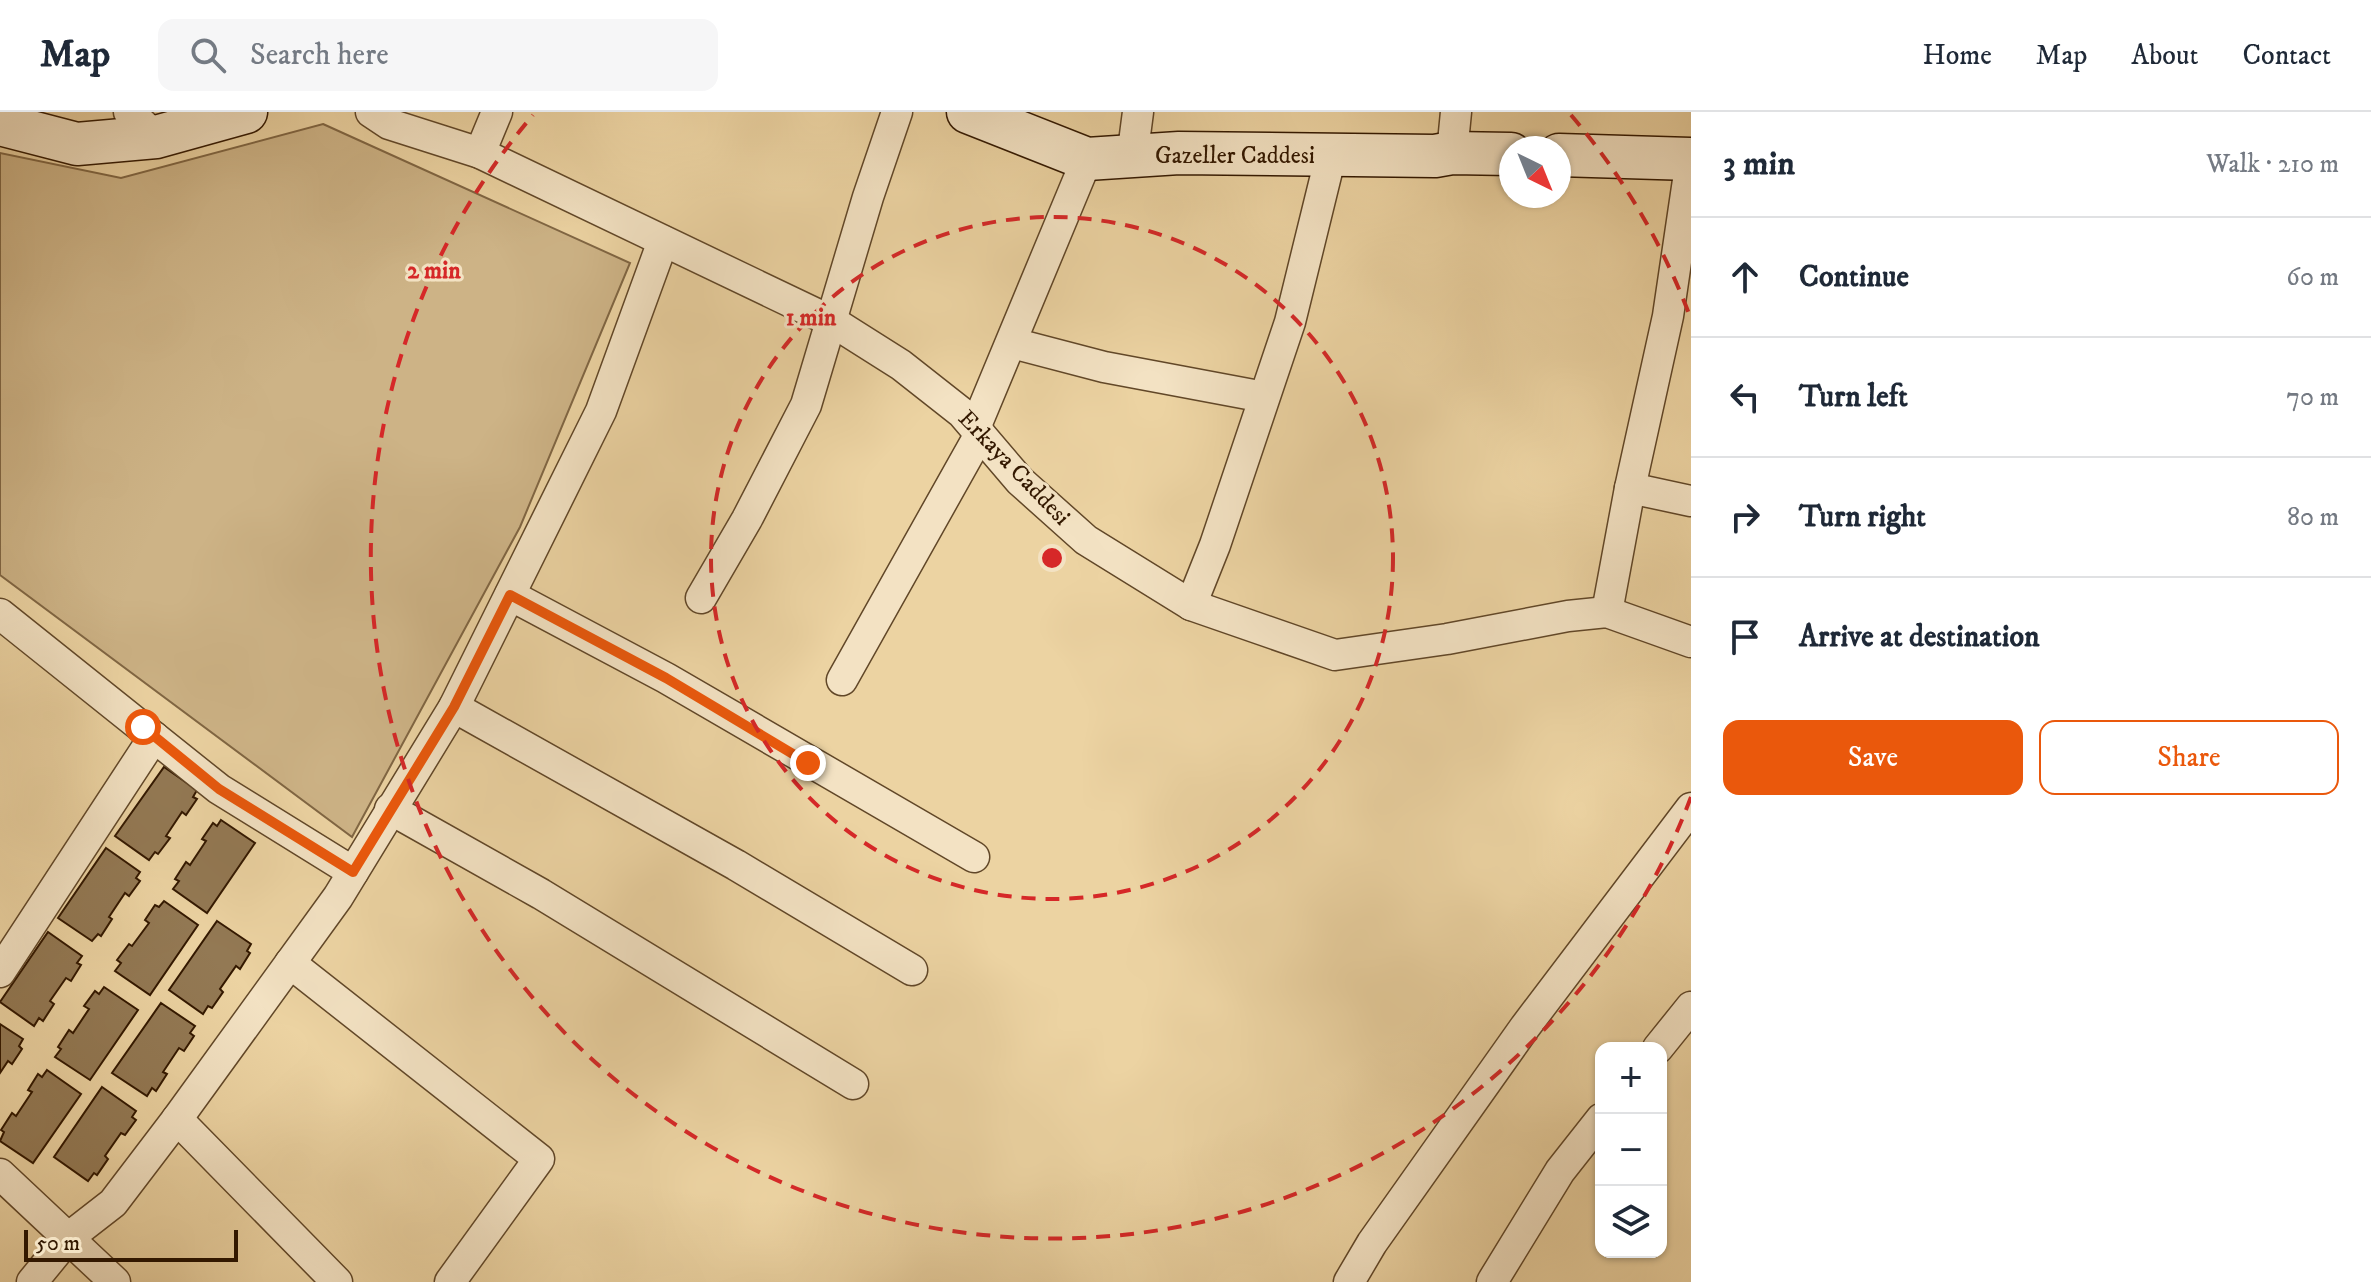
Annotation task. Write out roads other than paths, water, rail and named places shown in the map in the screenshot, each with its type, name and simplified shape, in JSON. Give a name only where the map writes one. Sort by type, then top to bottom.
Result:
[{"type":"street","points":[[0,124],[77,144],[143,124],[246,112]]},
{"type":"street","name":"Erkaya Caddesi","points":[[371,112],[389,124],[480,153],[833,322],[901,365],[962,413],[1020,481],[1086,540],[1191,605],[1335,655],[1607,612],[1691,642]]},
{"type":"street","points":[[480,153],[497,112]]},
{"type":"street","points":[[701,598],[747,519],[806,405],[868,197],[897,112]]},
{"type":"street","name":"Gazeller Caddesi","points":[[968,112],[1087,159],[1179,153],[1499,154]]},
{"type":"street","points":[[1132,158],[1138,112]]},
{"type":"street","points":[[1452,153],[1456,112]]},
{"type":"street","points":[[1191,605],[1215,545],[1290,322],[1331,155]]},
{"type":"street","points":[[1571,155],[1691,160],[1679,319],[1630,488],[1607,612]]},
{"type":"street","points":[[842,680],[977,431],[1087,159]]},
{"type":"street","points":[[32,1282],[68,1238],[113,1203],[177,1119],[353,872],[454,707],[601,411],[663,241]]},
{"type":"street","points":[[1012,343],[1104,367],[1264,397]]},
{"type":"street","points":[[1630,488],[1691,501]]},
{"type":"street","points":[[510,595],[666,678],[974,857]]},
{"type":"street","points":[[0,614],[219,789],[353,872]]},
{"type":"street","points":[[454,707],[736,865],[912,970]]},
{"type":"street","points":[[0,972],[154,737]]},
{"type":"street","points":[[1349,1282],[1372,1243],[1525,1027],[1691,808]]},
{"type":"street","points":[[390,809],[541,894],[853,1084]]},
{"type":"street","points":[[290,963],[539,1159],[450,1282]]},
{"type":"street","points":[[1663,1042],[1691,1007]]},
{"type":"street","points":[[177,1119],[337,1282]]},
{"type":"street","points":[[1492,1282],[1560,1171],[1595,1127]]},
{"type":"street","points":[[0,1174],[115,1282]]}]
